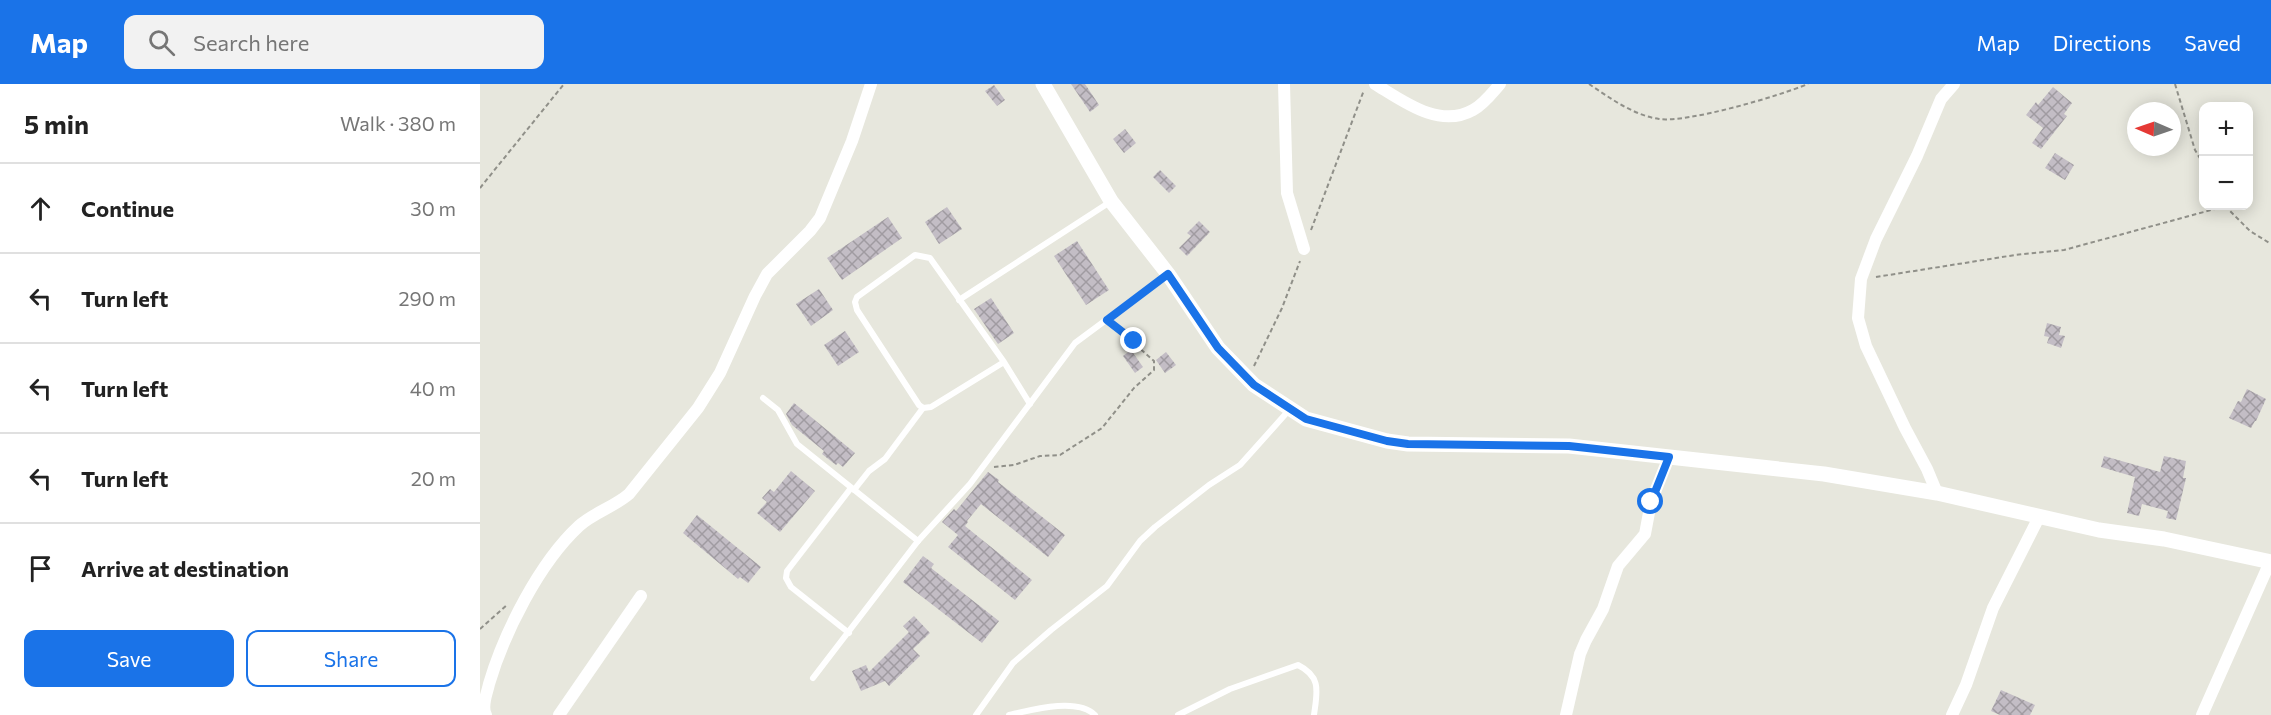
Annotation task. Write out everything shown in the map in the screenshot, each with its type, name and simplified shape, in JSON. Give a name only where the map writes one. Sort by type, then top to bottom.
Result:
[{"type":"street","points":[[486,715],[483,711],[485,700],[498,653],[537,579],[580,525],[620,502],[629,494],[698,408],[720,373],[767,274],[820,218],[852,141],[871,84]]},
{"type":"street","points":[[1043,84],[1112,201],[1168,274],[1218,348],[1254,385],[1306,419],[1387,441],[1408,444],[1569,446],[1824,474],[1937,493],[2099,530],[2164,539],[2270,562],[2202,715]]},
{"type":"street","points":[[1284,84],[1287,193],[1304,249]]},
{"type":"street","points":[[1375,84],[1422,112],[1443,116],[1459,115],[1473,110],[1485,101],[1500,84]]},
{"type":"street","points":[[1937,493],[1866,346],[1858,318],[1861,279],[1876,238],[1917,156],[1941,99],[1953,84]]},
{"type":"street","points":[[1566,715],[1580,654],[1603,609],[1618,566],[1645,534],[1651,502],[1669,457]]},
{"type":"street","points":[[1952,715],[1966,685],[1994,608],[2039,517]]},
{"type":"street","points":[[559,715],[641,596]]},
{"type":"lane","points":[[959,300],[1112,201]]},
{"type":"lane","points":[[923,408],[857,310],[855,302],[857,297],[915,255],[930,258],[1004,362],[1030,404]]},
{"type":"lane","points":[[813,678],[918,541],[970,483],[1075,343],[1168,274]]},
{"type":"lane","points":[[849,633],[791,588],[786,578],[788,571],[852,489],[869,471],[885,459],[923,408],[931,407],[1004,362]]},
{"type":"lane","points":[[763,398],[778,410],[797,444],[918,541]]},
{"type":"lane","points":[[976,715],[1013,663],[1107,586],[1140,541],[1155,526],[1209,485],[1240,465],[1291,409]]},
{"type":"lane","points":[[1178,715],[1230,689],[1298,665],[1310,671],[1315,680],[1317,689],[1314,715]]},
{"type":"lane","points":[[1009,715],[1062,706],[1083,708],[1095,715]]},
{"type":"path","points":[[480,188],[564,84]]},
{"type":"path","points":[[1589,84],[1636,112],[1661,119],[1707,113],[1808,84]]},
{"type":"path","points":[[2175,84],[2199,157]]},
{"type":"path","points":[[1861,279],[2015,255],[2064,250],[2210,210]]},
{"type":"path","points":[[2229,210],[2250,231],[2271,244]]},
{"type":"path","points":[[982,467],[1007,467],[1040,456],[1059,455],[1102,428],[1134,388],[1154,370],[1154,361],[1148,354],[1107,320]]},
{"type":"building","points":[[1071,84],[1085,84],[1099,105],[1090,112]]},
{"type":"building","points":[[994,85],[1005,100],[997,106],[985,91]]},
{"type":"building","points":[[2053,87],[2072,103],[2064,114],[2067,116],[2041,149],[2032,143],[2043,128],[2026,115],[2036,102],[2038,105]]},
{"type":"building","points":[[1125,129],[1136,143],[1124,153],[1113,139]]},
{"type":"building","points":[[2055,153],[2074,165],[2065,180],[2045,168]]},
{"type":"building","points":[[1160,170],[1176,186],[1169,193],[1153,177]]},
{"type":"building","points":[[947,207],[962,229],[939,244],[925,222]]},
{"type":"building","points":[[888,217],[902,238],[842,280],[827,258]]},
{"type":"building","points":[[1199,221],[1210,232],[1187,256],[1179,248],[1191,236],[1187,233]]},
{"type":"building","points":[[1077,241],[1109,290],[1086,305],[1054,256]]},
{"type":"building","points":[[819,289],[833,310],[811,326],[796,304]]},
{"type":"building","points":[[991,298],[1014,333],[998,344],[974,309]]},
{"type":"building","points":[[2047,323],[2061,327],[2059,335],[2065,336],[2061,348],[2047,343],[2049,337],[2044,336]]},
{"type":"building","points":[[845,331],[859,352],[838,366],[824,345]]},
{"type":"building","points":[[1131,350],[1143,367],[1135,373],[1123,356]]},
{"type":"building","points":[[1166,352],[1176,365],[1165,373],[1156,360]]},
{"type":"building","points":[[2247,389],[2266,399],[2251,428],[2229,418]]},
{"type":"building","points":[[794,403],[855,453],[843,467],[838,463],[836,465],[822,454],[824,451],[792,425],[786,414]]},
{"type":"building","points":[[2104,456],[2160,472],[2164,456],[2186,461],[2183,478],[2186,478],[2176,520],[2166,518],[2168,511],[2142,504],[2139,516],[2127,513],[2135,477],[2101,467]]},
{"type":"building","points":[[791,471],[815,491],[780,532],[757,513],[767,502],[762,498],[770,489],[774,492]]},
{"type":"building","points":[[988,472],[1065,535],[1048,557],[981,504],[967,521],[965,526],[1032,580],[1015,600],[948,547],[958,535],[942,522],[954,509],[956,511]]},
{"type":"building","points":[[697,515],[761,567],[748,583],[740,577],[738,579],[683,533]]},
{"type":"building","points":[[923,556],[934,564],[931,568],[999,621],[982,643],[903,582]]},
{"type":"building","points":[[914,616],[930,633],[913,649],[920,656],[889,686],[885,681],[861,691],[852,671],[866,665],[869,672],[909,632],[903,626]]},
{"type":"building","points":[[2001,690],[2035,705],[2030,715],[2000,715],[1991,711]]},
{"type":"route","points":[[1134,341],[1107,320],[1168,274],[1218,348],[1235,366],[1254,385],[1306,419],[1346,431],[1408,444],[1569,446],[1669,457],[1651,502]]}]
